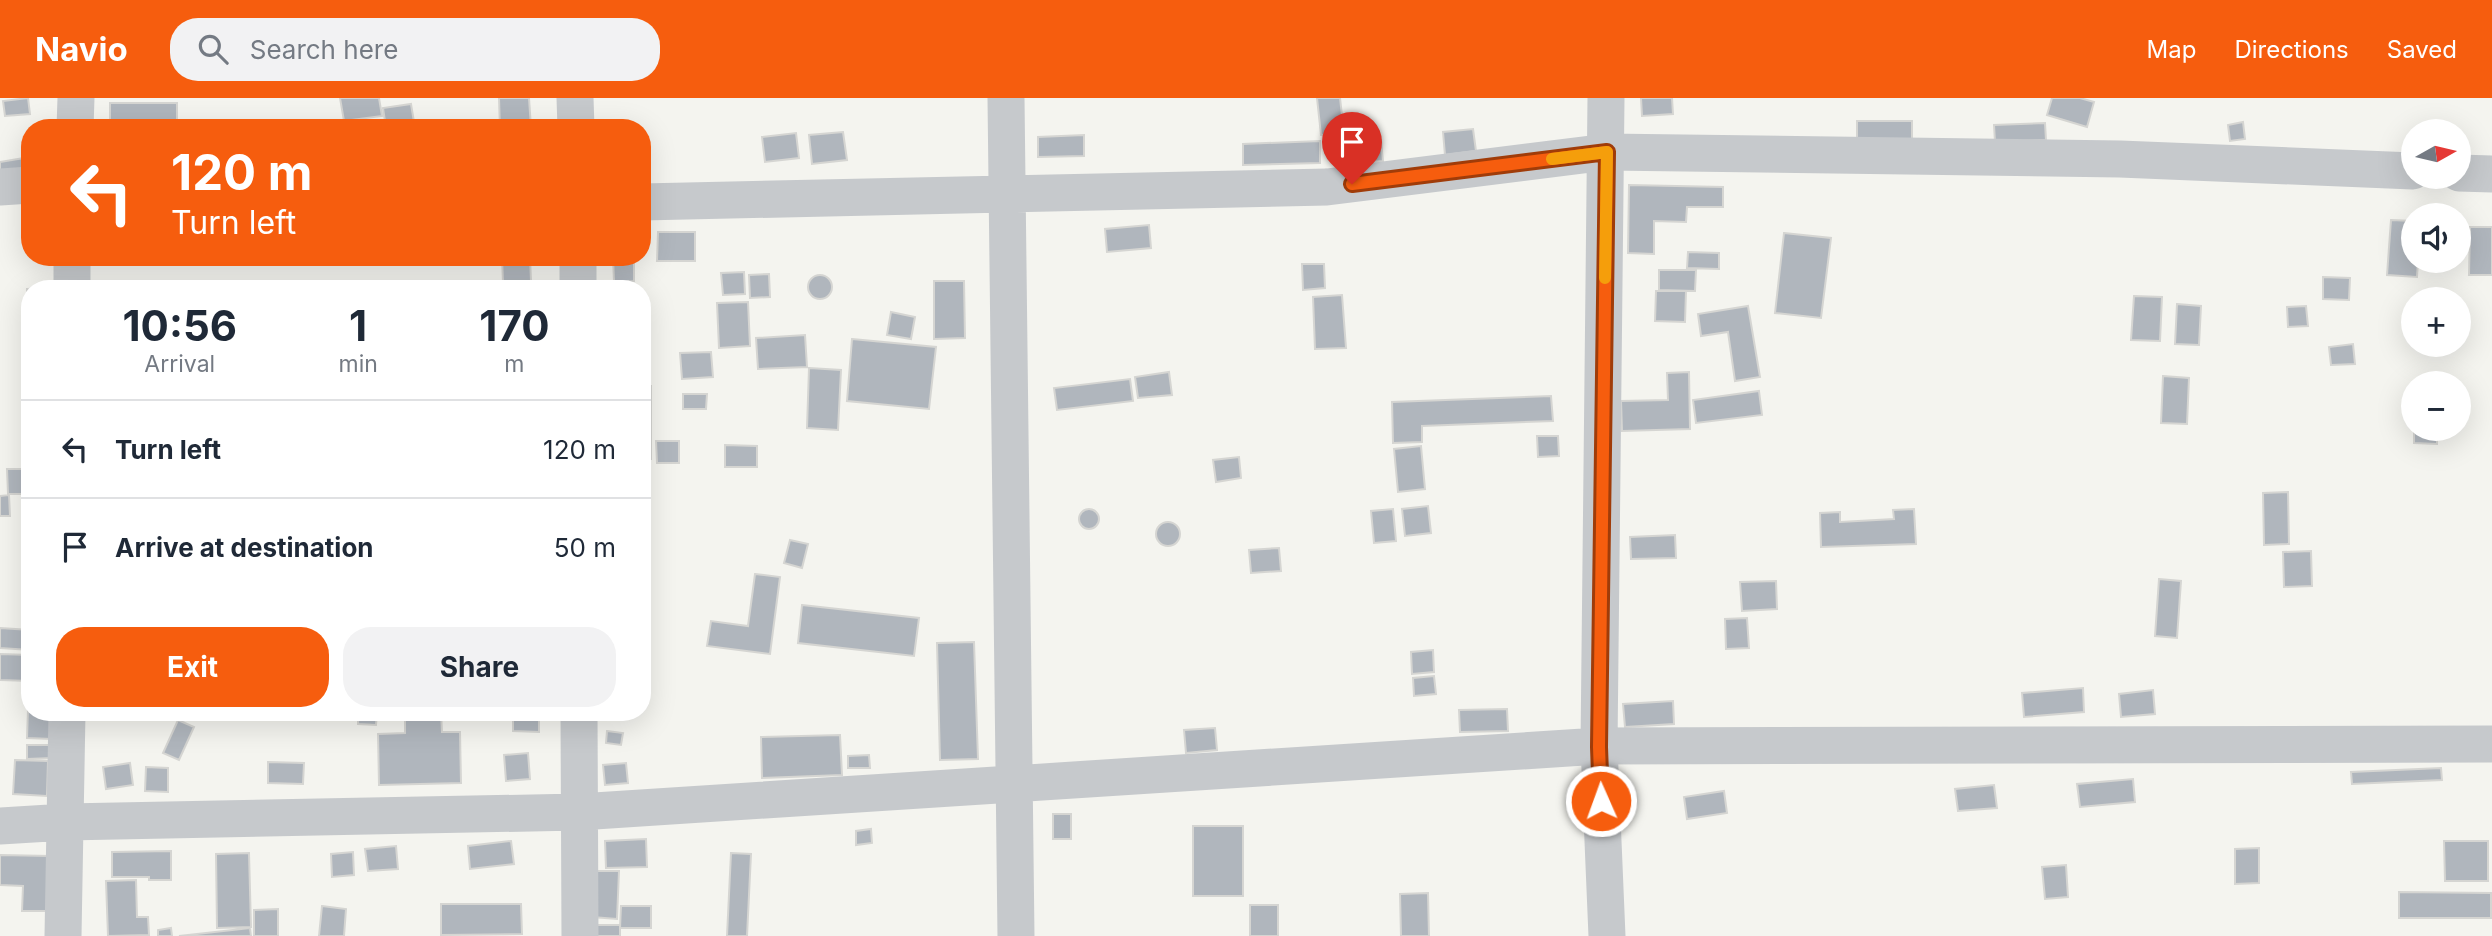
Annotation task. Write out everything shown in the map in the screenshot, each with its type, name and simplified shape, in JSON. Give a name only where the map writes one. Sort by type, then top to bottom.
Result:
[{"type":"street","points":[[75,119],[76,98]]},
{"type":"street","points":[[575,98],[576,119]]},
{"type":"street","points":[[1006,98],[1005,195],[1016,936]]},
{"type":"street","points":[[1606,98],[1599,747],[1607,936]]},
{"type":"street","points":[[651,202],[1327,187],[1607,152],[2120,159],[2401,171]]},
{"type":"street","points":[[2471,173],[2492,174]]},
{"type":"street","points":[[0,187],[21,186]]},
{"type":"street","points":[[63,936],[67,721]]},
{"type":"street","points":[[579,721],[580,936]]},
{"type":"street","points":[[0,827],[66,822],[579,812],[1599,747],[2492,744]]},
{"type":"building","points":[[28,98],[30,114],[5,116],[3,101]]},
{"type":"building","points":[[340,98],[379,98],[382,116],[344,119]]},
{"type":"building","points":[[499,98],[529,98],[530,119],[500,119]]},
{"type":"building","points":[[1317,98],[1340,98],[1344,133],[1321,135]]},
{"type":"building","points":[[1641,98],[1672,98],[1673,114],[1642,116]]},
{"type":"building","points":[[2052,98],[2080,98],[2094,102],[2087,127],[2047,115]]},
{"type":"building","points":[[110,103],[177,103],[177,119],[110,119]]},
{"type":"building","points":[[411,104],[414,119],[385,119],[383,108]]},
{"type":"building","points":[[1857,121],[1912,121],[1912,144],[1857,143]]},
{"type":"building","points":[[2243,122],[2245,139],[2230,141],[2228,125]]},
{"type":"building","points":[[2045,123],[2046,140],[1995,142],[1994,125]]},
{"type":"building","points":[[1473,129],[1476,151],[1445,155],[1443,132]]},
{"type":"building","points":[[843,132],[847,160],[812,164],[809,135]]},
{"type":"building","points":[[796,133],[799,158],[765,162],[762,137]]},
{"type":"building","points":[[1084,135],[1084,156],[1038,157],[1038,137]]},
{"type":"building","points":[[1381,140],[1383,161],[1354,163],[1353,142]]},
{"type":"building","points":[[1320,141],[1320,163],[1243,165],[1243,144]]},
{"type":"building","points":[[21,158],[21,179],[0,182],[0,162]]},
{"type":"building","points":[[1629,185],[1723,187],[1723,207],[1687,207],[1686,222],[1654,221],[1654,254],[1628,253]]},
{"type":"building","points":[[2391,220],[2401,220],[2401,273],[2417,273],[2417,277],[2387,275]]},
{"type":"building","points":[[1149,225],[1151,248],[1107,252],[1105,229]]},
{"type":"building","points":[[2471,227],[2492,227],[2492,275],[2469,275]]},
{"type":"building","points":[[658,232],[695,232],[695,261],[657,261]]},
{"type":"building","points":[[1784,233],[1831,238],[1821,318],[1775,313]]},
{"type":"building","points":[[1688,252],[1719,253],[1719,269],[1687,268]]},
{"type":"building","points":[[1302,264],[1324,264],[1325,288],[1303,290]]},
{"type":"building","points":[[502,266],[530,266],[531,280],[503,280]]},
{"type":"building","points":[[613,266],[634,266],[634,280],[614,280]]},
{"type":"building","points":[[1659,270],[1696,270],[1695,291],[1659,290]]},
{"type":"building","points":[[744,272],[745,294],[723,295],[721,273]]},
{"type":"building","points":[[769,274],[770,297],[750,298],[749,275]]},
{"type":"building","points":[[820,275],[829,278],[832,287],[829,296],[820,299],[811,296],[808,287],[811,278]]},
{"type":"building","points":[[2323,277],[2350,278],[2349,300],[2323,299]]},
{"type":"building","points":[[934,281],[964,281],[965,338],[934,339]]},
{"type":"building","points":[[1656,291],[1686,291],[1685,322],[1655,321]]},
{"type":"building","points":[[1342,295],[1346,348],[1315,349],[1313,297]]},
{"type":"building","points":[[2134,296],[2162,297],[2160,341],[2131,340]]},
{"type":"building","points":[[748,302],[750,346],[719,348],[717,303]]},
{"type":"building","points":[[2177,304],[2201,306],[2199,345],[2175,344]]},
{"type":"building","points":[[1748,306],[1760,377],[1735,381],[1728,332],[1701,336],[1698,314]]},
{"type":"building","points":[[2306,306],[2308,326],[2288,327],[2287,307]]},
{"type":"building","points":[[891,312],[915,317],[911,339],[887,335]]},
{"type":"building","points":[[805,335],[807,367],[758,369],[756,338]]},
{"type":"building","points":[[852,339],[936,347],[929,409],[847,401]]},
{"type":"building","points":[[2353,344],[2355,364],[2331,365],[2329,347]]},
{"type":"building","points":[[711,352],[713,377],[682,379],[680,353]]},
{"type":"building","points":[[809,368],[841,370],[838,430],[807,428]]},
{"type":"building","points":[[1169,372],[1172,395],[1138,398],[1135,377]]},
{"type":"building","points":[[1689,372],[1690,429],[1622,431],[1621,401],[1668,400],[1667,373]]},
{"type":"building","points":[[2163,376],[2189,378],[2187,424],[2161,423]]},
{"type":"building","points":[[1130,379],[1133,401],[1057,410],[1054,388]]},
{"type":"building","points":[[1759,391],[1762,415],[1696,423],[1693,400]]},
{"type":"building","points":[[683,394],[707,394],[706,409],[683,409]]},
{"type":"building","points":[[1551,396],[1553,421],[1422,426],[1422,442],[1393,443],[1392,402]]},
{"type":"building","points":[[1537,436],[1558,436],[1559,456],[1538,457]]},
{"type":"building","points":[[656,441],[679,441],[679,463],[657,463]]},
{"type":"building","points":[[2414,441],[2437,441],[2437,444]]},
{"type":"building","points":[[725,445],[757,446],[757,467],[725,467]]},
{"type":"building","points":[[1421,446],[1425,489],[1398,492],[1394,449]]},
{"type":"building","points":[[1239,457],[1241,478],[1216,482],[1213,460]]},
{"type":"building","points":[[7,469],[21,469],[21,494],[8,494]]},
{"type":"building","points":[[2288,492],[2289,544],[2264,545],[2263,493]]},
{"type":"building","points":[[9,495],[10,516],[0,516],[0,496]]},
{"type":"building","points":[[1428,506],[1431,533],[1405,536],[1402,509]]},
{"type":"building","points":[[1089,509],[1096,512],[1099,519],[1096,526],[1089,529],[1082,526],[1079,519],[1082,512]]},
{"type":"building","points":[[1393,509],[1396,541],[1374,543],[1371,511]]},
{"type":"building","points":[[1914,509],[1916,544],[1821,547],[1820,513],[1840,512],[1840,522],[1894,519],[1893,510]]},
{"type":"building","points":[[1168,522],[1177,525],[1180,534],[1177,543],[1168,546],[1159,543],[1156,534],[1159,525]]},
{"type":"building","points":[[1675,535],[1676,558],[1631,559],[1630,537]]},
{"type":"building","points":[[790,540],[808,544],[802,568],[784,563]]},
{"type":"building","points":[[1279,548],[1281,571],[1251,573],[1249,550]]},
{"type":"building","points":[[2311,551],[2312,586],[2284,587],[2283,552]]},
{"type":"building","points":[[755,574],[780,577],[770,654],[707,646],[711,621],[748,626]]},
{"type":"building","points":[[2159,579],[2181,581],[2177,638],[2155,636]]},
{"type":"building","points":[[1776,581],[1777,609],[1742,611],[1740,582]]},
{"type":"building","points":[[802,605],[919,618],[914,656],[798,643]]},
{"type":"building","points":[[1747,618],[1749,648],[1726,649],[1725,619]]},
{"type":"building","points":[[0,628],[21,629],[21,649],[0,648]]},
{"type":"building","points":[[974,642],[978,759],[940,760],[937,643]]},
{"type":"building","points":[[1433,650],[1434,672],[1412,674],[1411,652]]},
{"type":"building","points":[[0,654],[21,655],[21,681],[0,680]]},
{"type":"building","points":[[1434,676],[1436,694],[1414,696],[1413,678]]},
{"type":"building","points":[[2083,688],[2084,712],[2024,717],[2022,693]]},
{"type":"building","points":[[2153,690],[2155,714],[2121,717],[2119,694]]},
{"type":"building","points":[[1673,701],[1674,724],[1625,727],[1623,704]]},
{"type":"building","points":[[1507,709],[1508,731],[1460,732],[1459,710]]},
{"type":"building","points":[[28,721],[53,721],[52,739],[27,738]]},
{"type":"building","points":[[178,721],[194,727],[179,760],[163,753]]},
{"type":"building","points":[[358,721],[376,721],[376,725],[358,724]]},
{"type":"building","points":[[405,721],[441,721],[442,732],[460,732],[461,783],[379,785],[378,734],[405,733]]},
{"type":"building","points":[[513,721],[539,721],[539,732],[513,731]]},
{"type":"building","points":[[1215,728],[1217,750],[1186,753],[1184,730]]},
{"type":"building","points":[[607,731],[623,733],[621,745],[606,743]]},
{"type":"building","points":[[840,735],[842,775],[762,778],[761,737]]},
{"type":"building","points":[[27,745],[53,745],[53,758],[27,759]]},
{"type":"building","points":[[528,753],[530,779],[506,781],[504,755]]},
{"type":"building","points":[[869,755],[870,768],[848,768],[848,756]]},
{"type":"building","points":[[15,760],[48,761],[47,796],[13,794]]},
{"type":"building","points":[[268,762],[304,763],[303,784],[268,783]]},
{"type":"building","points":[[130,763],[133,785],[106,789],[103,767]]},
{"type":"building","points":[[626,763],[628,783],[605,785],[603,765]]},
{"type":"building","points":[[146,767],[168,768],[168,792],[145,791]]},
{"type":"building","points":[[2441,768],[2442,780],[2352,784],[2351,772]]},
{"type":"building","points":[[2133,779],[2135,802],[2080,807],[2077,784]]},
{"type":"building","points":[[1994,785],[1997,808],[1958,811],[1955,789]]},
{"type":"building","points":[[1724,791],[1727,813],[1687,819],[1684,797]]},
{"type":"building","points":[[1053,814],[1071,814],[1071,839],[1053,839]]},
{"type":"building","points":[[1193,826],[1243,826],[1243,896],[1193,896]]},
{"type":"building","points":[[871,829],[872,843],[856,845],[856,831]]},
{"type":"building","points":[[646,839],[647,867],[606,868],[605,841]]},
{"type":"building","points":[[511,841],[514,864],[470,869],[468,846]]},
{"type":"building","points":[[2444,841],[2488,841],[2488,881],[2445,881]]},
{"type":"building","points":[[396,846],[398,869],[368,871],[365,849]]},
{"type":"building","points":[[2259,848],[2259,883],[2235,884],[2235,849]]},
{"type":"building","points":[[171,851],[171,880],[112,877],[112,852]]},
{"type":"building","points":[[353,852],[354,875],[332,877],[331,854]]},
{"type":"building","points":[[249,853],[251,927],[217,928],[216,854]]},
{"type":"building","points":[[731,853],[751,854],[747,936],[727,936]]},
{"type":"building","points":[[0,855],[50,856],[50,911],[22,911],[23,886],[0,885]]},
{"type":"building","points":[[2066,865],[2068,897],[2045,899],[2042,867]]},
{"type":"building","points":[[593,871],[619,871],[617,919],[592,917]]},
{"type":"building","points":[[136,880],[137,917],[148,917],[149,935],[108,936],[106,881]]},
{"type":"building","points":[[2399,892],[2491,893],[2491,918],[2399,918]]},
{"type":"building","points":[[1428,893],[1429,936],[1401,936],[1400,894]]},
{"type":"building","points":[[441,904],[521,904],[522,934],[441,935]]},
{"type":"building","points":[[1250,905],[1278,905],[1278,936],[1250,936]]},
{"type":"building","points":[[322,906],[346,909],[344,936],[319,936]]},
{"type":"building","points":[[621,906],[651,906],[651,928],[620,928]]},
{"type":"building","points":[[278,909],[278,936],[254,936],[254,910]]},
{"type":"building","points":[[597,925],[620,925],[620,936],[597,936]]},
{"type":"building","points":[[171,928],[172,936],[158,936],[158,930]]},
{"type":"building","points":[[250,928],[251,936],[179,936]]},
{"type":"slow traffic","points":[[1552,159],[1607,152],[1605,278]]},
{"type":"route","points":[[1352,184],[1607,152],[1599,747],[1601,801]]}]
